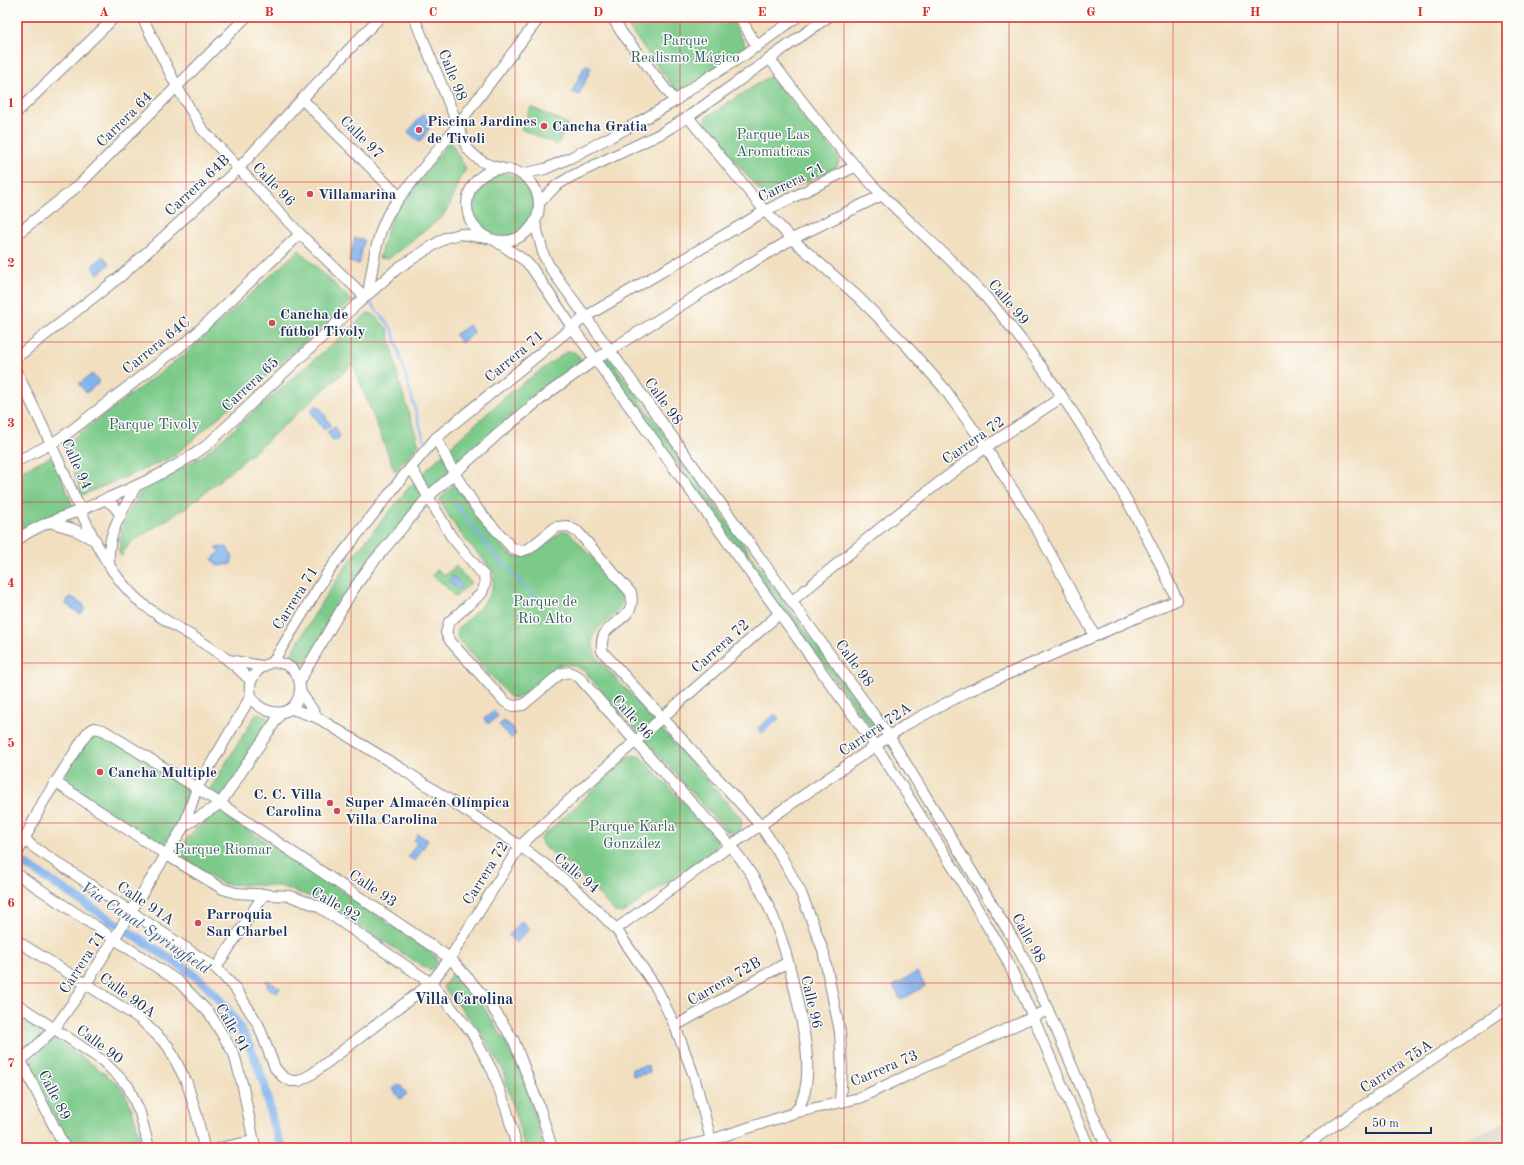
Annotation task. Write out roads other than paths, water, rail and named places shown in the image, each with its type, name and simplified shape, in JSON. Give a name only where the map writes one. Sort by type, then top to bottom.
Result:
[{"type":"street","points":[[17,112],[115,17]]},
{"type":"street","name":"Calle 96","points":[[142,17],[178,87],[202,129],[300,234],[366,296]]},
{"type":"street","name":"Carrera 64","points":[[17,234],[79,185],[246,17]]},
{"type":"street","name":"Carrera 64B","points":[[17,357],[121,276],[238,169],[380,17]]},
{"type":"street","name":"Calle 98","points":[[414,17],[467,148],[477,159],[492,166],[504,168]]},
{"type":"street","points":[[366,296],[374,252],[388,214],[540,17]]},
{"type":"street","points":[[612,17],[622,33],[675,100]]},
{"type":"street","points":[[740,17],[757,47]]},
{"type":"street","points":[[521,174],[545,169],[570,158],[639,122],[757,47],[797,17]]},
{"type":"street","points":[[539,203],[557,185],[572,176],[660,134],[688,117],[828,17]]},
{"type":"street","name":"Calle 99","points":[[770,59],[815,118],[856,166],[882,195],[972,282],[1025,345],[1108,466],[1159,558],[1177,600]]},
{"type":"street","name":"Calle 97","points":[[302,99],[400,197]]},
{"type":"street","points":[[688,117],[765,211],[792,238],[857,296],[905,344],[944,388],[986,447],[1032,518],[1095,636]]},
{"type":"street","name":"Carrera 71","points":[[273,662],[328,572],[411,467],[436,438],[585,317],[765,211],[856,166]]},
{"type":"street","points":[[504,168],[521,174],[530,181],[536,192],[539,203],[535,223],[530,231],[522,237],[505,241],[492,239],[480,234],[469,219],[467,210],[468,197],[473,184],[486,172],[504,168]]},
{"type":"street","points":[[300,680],[293,669],[279,662],[273,662],[262,666],[257,670],[251,681],[251,696],[256,705],[264,709],[281,713],[292,709],[299,696],[300,680],[351,593],[370,567],[429,496],[498,434],[535,404],[596,359],[710,287],[792,238],[882,195]]},
{"type":"street","name":"Calle 98","points":[[535,223],[544,256],[551,269],[889,736],[1031,972],[1107,1148]]},
{"type":"street","name":"Carrera 64C","points":[[17,461],[51,444],[190,339],[300,234]]},
{"type":"street","name":"Carrera 65","points":[[17,540],[49,522],[136,486],[189,459],[206,446],[366,296],[398,268],[445,238],[460,234],[492,239]]},
{"type":"street","name":"Calle 98","points":[[492,239],[528,263],[572,327],[876,746],[964,885],[1006,958],[1089,1148]]},
{"type":"street","name":"Calle 94","points":[[17,373],[51,444],[80,510],[110,567],[137,600],[228,660],[251,681]]},
{"type":"street","name":"Carrera 72","points":[[792,601],[890,520],[986,447],[1062,397]]},
{"type":"street","name":"Calle 96","points":[[436,438],[454,473],[478,510],[512,548],[521,551],[530,548],[556,527],[567,526],[578,532],[631,594],[633,602],[630,611],[604,633],[601,643],[602,651],[760,825],[781,856],[801,893],[823,950],[840,1032],[842,1070],[840,1102]]},
{"type":"street","name":"Calle 96","points":[[411,467],[451,536],[484,576],[482,593],[448,622],[446,633],[451,642],[505,702],[513,706],[523,705],[560,674],[568,672],[579,677],[635,742],[730,846],[753,878],[765,901],[783,943],[806,1044],[807,1065],[802,1102],[794,1113]]},
{"type":"street","points":[[110,567],[108,551],[110,542],[136,486]]},
{"type":"street","name":"Calle 94","points":[[105,499],[114,506],[121,516]]},
{"type":"street","points":[[49,522],[73,529],[96,541]]},
{"type":"street","name":"Carrera 72A","points":[[616,929],[730,846],[907,724],[969,691],[1177,600]]},
{"type":"street","name":"Carrera 72","points":[[291,1081],[299,1081],[312,1074],[431,983],[450,958],[520,846],[779,614]]},
{"type":"street","name":"Calle 94","points":[[228,660],[262,666]]},
{"type":"street","name":"Calle 94","points":[[300,691],[318,718]]},
{"type":"street","name":"Carrera 71","points":[[18,1060],[54,1030],[86,984],[184,826],[197,788],[251,696]]},
{"type":"street","name":"Calle 94","points":[[292,709],[318,718],[402,769],[520,846],[558,874],[616,929],[657,989],[675,1026],[694,1076],[711,1140]]},
{"type":"street","name":"Carrera 71","points":[[184,826],[220,804],[281,713]]},
{"type":"street","name":"Calle 93","points":[[55,782],[87,733],[94,728],[103,730],[197,788],[450,958],[489,1002],[514,1041],[540,1109],[552,1148]]},
{"type":"street","points":[[18,851],[55,782]]},
{"type":"street","name":"Calle 92","points":[[55,782],[223,889],[236,893],[290,896],[318,906],[431,983],[472,1033],[493,1072],[507,1111],[517,1148]]},
{"type":"street","name":"Calle 91A","points":[[24,838],[32,846],[130,915],[216,968],[235,988],[258,1024],[275,1068],[291,1081]]},
{"type":"street","name":"Calle 91","points":[[17,874],[117,935],[179,982],[210,1014],[234,1054],[243,1087],[255,1144]]},
{"type":"street","points":[[216,968],[264,894]]},
{"type":"street","name":"Calle 90A","points":[[17,941],[140,1019],[168,1046],[187,1083],[197,1116],[204,1148]]},
{"type":"street","name":"Carrera 72B","points":[[675,1026],[788,962]]},
{"type":"street","name":"Calle 90","points":[[17,1004],[54,1030],[103,1061],[128,1086],[140,1113],[149,1148]]},
{"type":"street","name":"Carrera 75A","points":[[1301,1148],[1507,1008]]},
{"type":"street","name":"Carrera 73","points":[[679,1148],[711,1140],[794,1113],[859,1098],[1048,1010]]},
{"type":"street","name":"Calle 89","points":[[18,1060],[65,1148]]},
{"type":"street","points":[[220,1148],[255,1144]]},
{"type":"water","points":[[585,65],[591,68],[579,95],[572,92]]},
{"type":"water","name":"Piscina Jardines de Tivoli","points":[[424,113],[430,127],[420,142],[408,132]]},
{"type":"water","points":[[355,238],[364,240],[359,264],[349,262]]},
{"type":"water","points":[[103,256],[110,264],[98,274],[92,266]]},
{"type":"water","points":[[469,325],[474,333],[461,343],[455,335]]},
{"type":"water","points":[[92,374],[100,382],[86,393],[79,384]]},
{"type":"water","points":[[316,405],[321,409],[331,425],[324,430],[310,411]]},
{"type":"water","points":[[335,427],[340,436],[336,441],[333,441],[327,432]]},
{"type":"water","points":[[219,546],[220,548],[227,547],[230,554],[233,556],[231,564],[218,566],[212,559],[220,552],[216,547]]},
{"type":"water","points":[[453,576],[462,585],[458,590],[449,580]]},
{"type":"water","points":[[71,597],[83,604],[85,609],[81,614],[65,604]]},
{"type":"water","points":[[494,711],[498,716],[488,724],[484,719]]},
{"type":"water","points":[[775,714],[779,719],[762,733],[758,728]]},
{"type":"water","points":[[504,721],[514,728],[513,730],[516,734],[511,739],[511,737],[499,725]]},
{"type":"water","points":[[418,834],[428,840],[415,861],[408,857],[417,843],[414,841]]},
{"type":"water","points":[[522,921],[530,929],[516,943],[508,935]]},
{"type":"water","points":[[917,972],[925,986],[901,1000],[893,986]]},
{"type":"water","points":[[267,980],[280,988],[277,993],[267,987],[268,984],[265,982]]},
{"type":"water","points":[[649,1065],[650,1073],[633,1076],[632,1069]]},
{"type":"water","points":[[399,1084],[407,1094],[400,1099],[393,1089]]},
{"type":"waterway","points":[[367,299],[390,326],[393,332],[424,440]]},
{"type":"waterway","points":[[455,502],[485,543],[541,605]]},
{"type":"waterway","name":"Via Canal Springfield","points":[[17,859],[186,969],[205,984],[233,1018],[248,1043],[264,1084],[276,1133],[284,1148]]},
{"type":"place","name":"Cancha Gratia","points":[[544,126]]},
{"type":"place","name":"Piscina Jardines de Tivoli","points":[[419,130]]},
{"type":"place","name":"Villamarina","points":[[310,194]]},
{"type":"place","name":"Cancha de fútbol Tivoly","points":[[272,323]]},
{"type":"place","name":"Cancha Multiple","points":[[100,772]]},
{"type":"place","name":"C. C. Villa Carolina","points":[[330,803]]},
{"type":"place","name":"Super Almacén Olímpica Villa Carolina","points":[[337,811]]},
{"type":"place","name":"Parroquia San Charbel","points":[[198,923]]},
{"type":"district","name":"Villa Carolina","points":[[464,998]]},
{"type":"park label","name":"Parque Realismo Mágico","points":[[685,48]]},
{"type":"park label","name":"Parque Las Aromaticas","points":[[773,142]]},
{"type":"park label","name":"Parque Tivoly","points":[[154,424]]},
{"type":"park label","name":"Parque de Rio Alto","points":[[545,610]]},
{"type":"park label","name":"Parque Karla González","points":[[632,834]]},
{"type":"park label","name":"Parque Riomar","points":[[223,849]]}]
